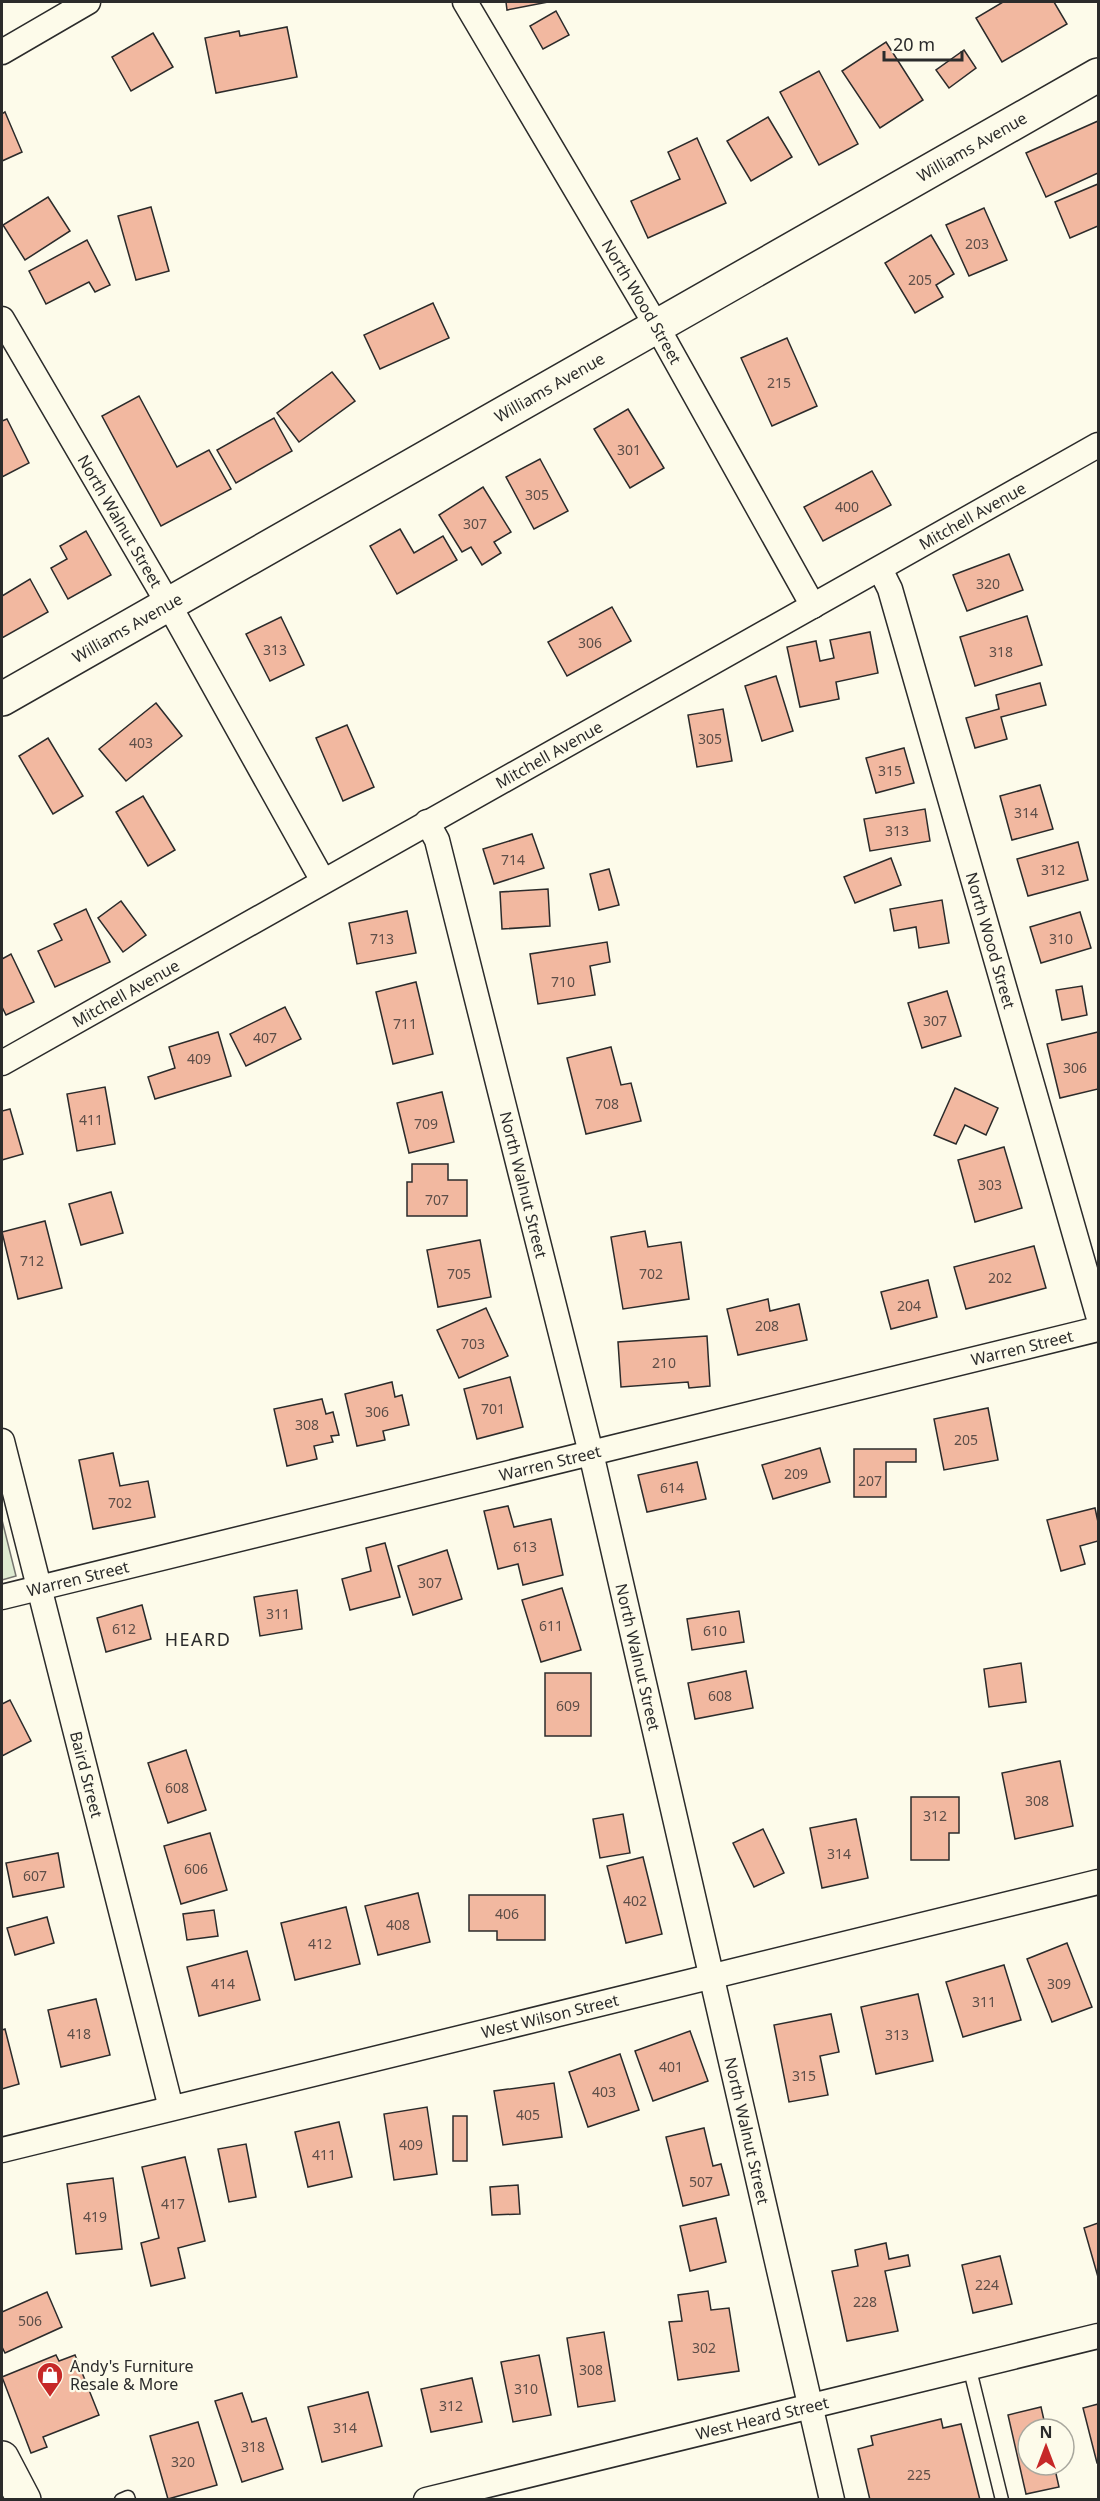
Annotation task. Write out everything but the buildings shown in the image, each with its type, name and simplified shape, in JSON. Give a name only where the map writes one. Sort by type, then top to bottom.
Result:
[{"type":"street","points":[[2,52],[88,2]]},
{"type":"street","name":"North Wood Street","points":[[465,2],[656,325],[813,606]]},
{"type":"street","name":"Williams Avenue","points":[[2,699],[1098,75]]},
{"type":"street","name":"North Walnut Street","points":[[2,319],[169,605],[323,881]]},
{"type":"street","name":"Mitchell Avenue","points":[[2,1063],[1098,445]]},
{"type":"street","name":"North Wood Street","points":[[879,569],[890,589],[1098,1315]]},
{"type":"street","name":"North Walnut Street","points":[[427,822],[437,840],[591,1453],[832,2499]]},
{"type":"street","name":"Warren Street","points":[[2,1597],[1098,1329]]},
{"type":"street","name":"Baird Street","points":[[2,1441],[171,2108]]},
{"type":"street","name":"West Wilson Street","points":[[2,2150],[1098,1882]]},
{"type":"street","name":"West Heard Street","points":[[426,2499],[1098,2336]]},
{"type":"street","points":[[2,2458],[24,2499]]},
{"type":"lane","points":[[969,2366],[1002,2499]]},
{"type":"lane","points":[[121,2499],[128,2497],[129,2499]]},
{"type":"green space","points":[[2,1520],[16,1576],[2,1580]]},
{"type":"place","name":"Andy's Furniture Resale & More","points":[[50,2398]]},
{"type":"district","name":"HEARD","points":[[198,1639]]}]
